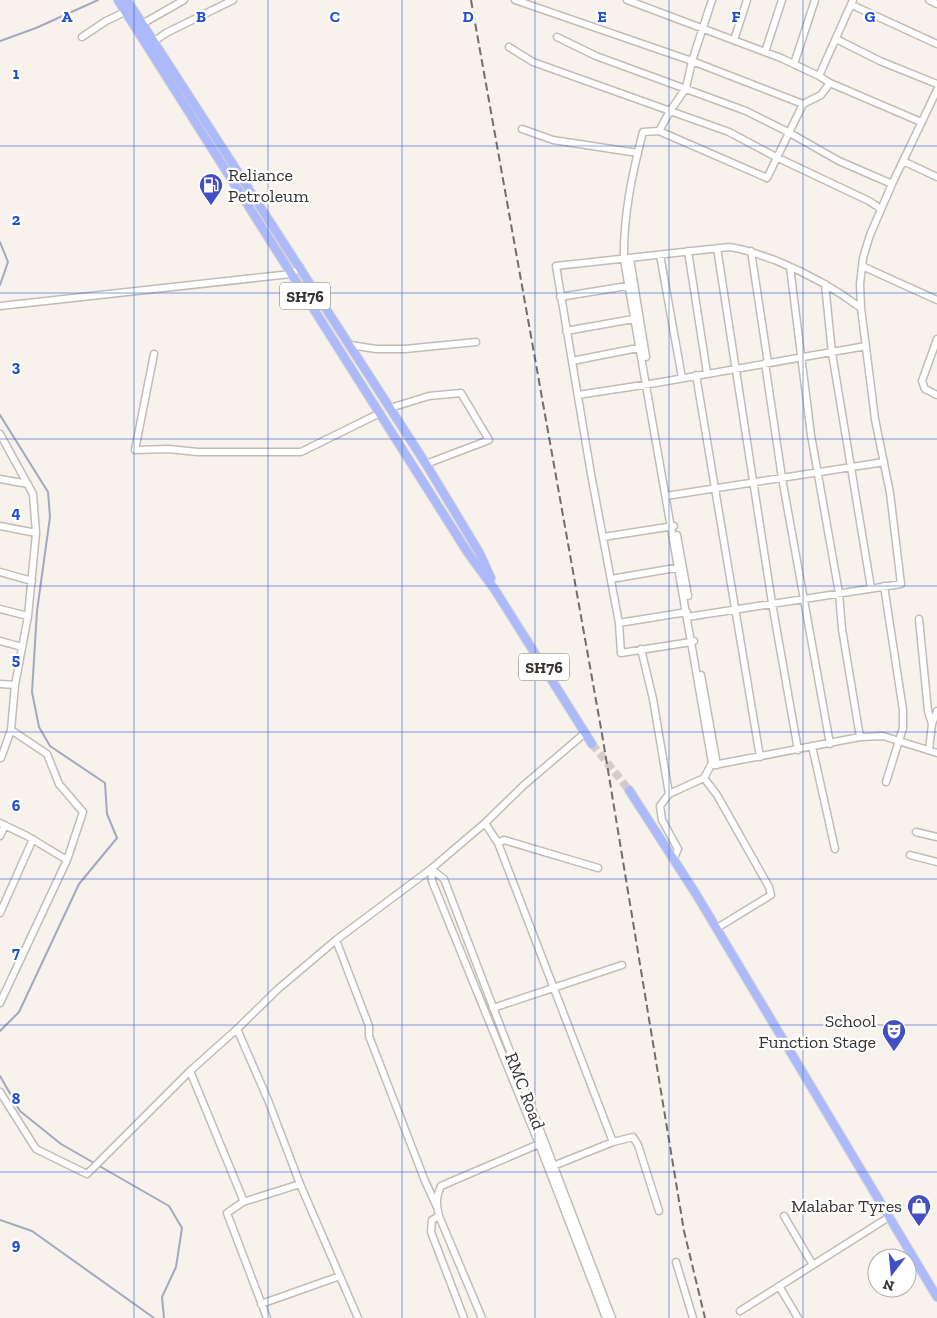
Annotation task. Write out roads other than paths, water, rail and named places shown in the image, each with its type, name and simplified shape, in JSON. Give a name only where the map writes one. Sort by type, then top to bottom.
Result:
[{"type":"main road","name":"SH76","points":[[118,0],[468,553],[495,590],[592,744]]},
{"type":"main road","points":[[127,0],[426,464],[479,552],[495,590]]},
{"type":"main road","points":[[385,422],[395,416]]},
{"type":"main road","points":[[630,790],[717,928],[937,1297]]},
{"type":"street","points":[[142,24],[184,0]]},
{"type":"street","points":[[153,42],[166,33],[233,0]]},
{"type":"street","points":[[515,0],[692,61],[803,104]]},
{"type":"street","points":[[627,0],[794,64],[830,83],[921,122]]},
{"type":"street","points":[[659,131],[686,88],[692,61],[712,0]]},
{"type":"street","points":[[734,40],[748,0]]},
{"type":"street","points":[[765,52],[782,0]]},
{"type":"street","points":[[794,64],[814,0]]},
{"type":"street","points":[[928,0],[937,4]]},
{"type":"street","points":[[819,76],[853,3],[937,44]]},
{"type":"street","points":[[82,36],[125,12]]},
{"type":"street","points":[[556,37],[596,56],[746,111],[839,161],[892,184]]},
{"type":"street","points":[[836,39],[880,61],[937,84]]},
{"type":"street","points":[[509,47],[533,62],[729,132],[776,157],[869,201],[880,209]]},
{"type":"street","points":[[717,765],[688,615],[623,238],[629,196],[643,132],[659,131],[767,178],[803,104],[821,95],[830,83]]},
{"type":"street","points":[[619,623],[735,609],[901,584],[895,528],[875,418],[861,308],[860,284],[862,266],[870,235],[880,209],[937,90]]},
{"type":"street","points":[[522,129],[553,140],[638,153]]},
{"type":"street","points":[[902,161],[936,174]]},
{"type":"street","points":[[693,641],[621,653],[619,623],[556,266],[728,247],[751,251],[790,267],[826,284],[861,308]]},
{"type":"street","points":[[717,248],[772,603],[798,750]]},
{"type":"street","points":[[688,251],[707,372]]},
{"type":"street","points":[[751,251],[782,478],[830,744]]},
{"type":"street","points":[[660,255],[681,376]]},
{"type":"street","points":[[862,266],[937,300]]},
{"type":"street","points":[[790,267],[800,356],[839,593],[842,629],[860,737]]},
{"type":"street","points":[[0,306],[291,274],[300,268]]},
{"type":"street","points":[[826,284],[832,352],[872,588]]},
{"type":"street","points":[[560,297],[632,285]]},
{"type":"street","points":[[566,331],[638,318]]},
{"type":"street","points":[[937,339],[922,381],[925,390],[937,395]]},
{"type":"street","points":[[350,345],[376,349],[405,349],[476,342]]},
{"type":"street","points":[[681,376],[832,352],[866,344]]},
{"type":"street","points":[[572,361],[642,348]]},
{"type":"street","points":[[154,354],[135,450],[301,452],[380,413]]},
{"type":"street","points":[[578,395],[707,372]]},
{"type":"street","points":[[696,375],[760,757]]},
{"type":"street","points":[[390,408],[429,396],[461,393],[489,440],[426,464]]},
{"type":"street","points":[[0,434],[33,494],[36,534],[28,616],[15,685],[11,730],[0,757]]},
{"type":"street","points":[[668,495],[884,462]]},
{"type":"street","points":[[0,479],[28,484]]},
{"type":"street","points":[[0,526],[36,534]]},
{"type":"street","points":[[603,537],[673,526]]},
{"type":"street","points":[[611,580],[680,567]]},
{"type":"street","points":[[0,572],[32,581]]},
{"type":"street","points":[[884,586],[903,710],[903,728],[886,782]]},
{"type":"street","points":[[0,609],[28,616]]},
{"type":"street","points":[[919,618],[928,712],[932,724]]},
{"type":"street","points":[[0,641],[22,647]]},
{"type":"street","points":[[693,641],[712,763],[704,778]]},
{"type":"street","points":[[641,649],[653,699],[669,794]]},
{"type":"street","points":[[0,684],[15,685]]},
{"type":"street","points":[[928,750],[932,724],[937,711]]},
{"type":"street","points":[[0,1003],[67,860],[83,812],[60,784],[47,754],[11,730]]},
{"type":"street","points":[[0,1092],[36,1149],[86,1174],[190,1070],[237,1029],[278,989],[336,940],[431,869],[585,733]]},
{"type":"street","points":[[674,858],[678,849],[662,820],[660,806],[669,794],[704,778],[712,766],[860,737],[883,736],[937,753]]},
{"type":"street","points":[[812,746],[836,849]]},
{"type":"street","points":[[704,778],[733,822],[769,887],[771,895],[717,928]]},
{"type":"street","points":[[0,836],[2,824],[33,839],[67,860]]},
{"type":"street","points":[[484,824],[498,844],[613,1142]]},
{"type":"street","points":[[916,832],[937,837]]},
{"type":"street","points":[[0,913],[33,839]]},
{"type":"street","points":[[498,844],[504,840],[598,868]]},
{"type":"street","points":[[910,855],[937,862]]},
{"type":"street","name":"RMC Road","points":[[431,869],[444,879],[612,1318]]},
{"type":"street","name":"RMC Road","points":[[431,869],[432,881],[539,1144],[606,1318]]},
{"type":"street","points":[[336,940],[370,1026],[369,1036],[425,1181],[437,1207]]},
{"type":"street","points":[[493,1008],[622,965]]},
{"type":"street","points":[[237,1029],[268,1100],[300,1184],[358,1318]]},
{"type":"street","points":[[190,1070],[243,1202]]},
{"type":"street","points":[[553,1166],[613,1142],[633,1137],[638,1145],[659,1211]]},
{"type":"street","points":[[482,1318],[439,1216],[436,1195],[442,1186],[539,1144]]},
{"type":"street","points":[[266,1318],[227,1213],[243,1202],[300,1184]]},
{"type":"street","points":[[439,1216],[432,1220],[431,1232],[464,1318]]},
{"type":"street","points":[[784,1216],[813,1265]]},
{"type":"street","points":[[740,1311],[889,1217]]},
{"type":"street","points":[[676,1262],[693,1318]]},
{"type":"street","points":[[260,1304],[340,1276]]},
{"type":"street","points":[[779,1286],[798,1318]]},
{"type":"waterway","points":[[0,41],[36,28],[98,0]]},
{"type":"waterway","points":[[0,242],[8,262],[0,285]]},
{"type":"waterway","points":[[0,415],[48,492],[50,517],[37,611],[32,692],[39,727],[50,746],[105,783],[107,814],[117,838],[79,884],[19,1012],[0,1031]]},
{"type":"waterway","points":[[0,1076],[20,1111],[61,1144],[169,1206],[182,1228],[176,1267],[162,1297],[164,1318]]},
{"type":"waterway","points":[[0,1220],[32,1231],[154,1318]]},
{"type":"tunnel","points":[[592,744],[629,790]]},
{"type":"railway","points":[[471,0],[602,734],[684,1231],[705,1318]]},
{"type":"place","name":"Reliance Petroleum","points":[[211,206]]},
{"type":"place","name":"School Function Stage","points":[[894,1052]]},
{"type":"place","name":"Malabar Tyres","points":[[919,1227]]}]
